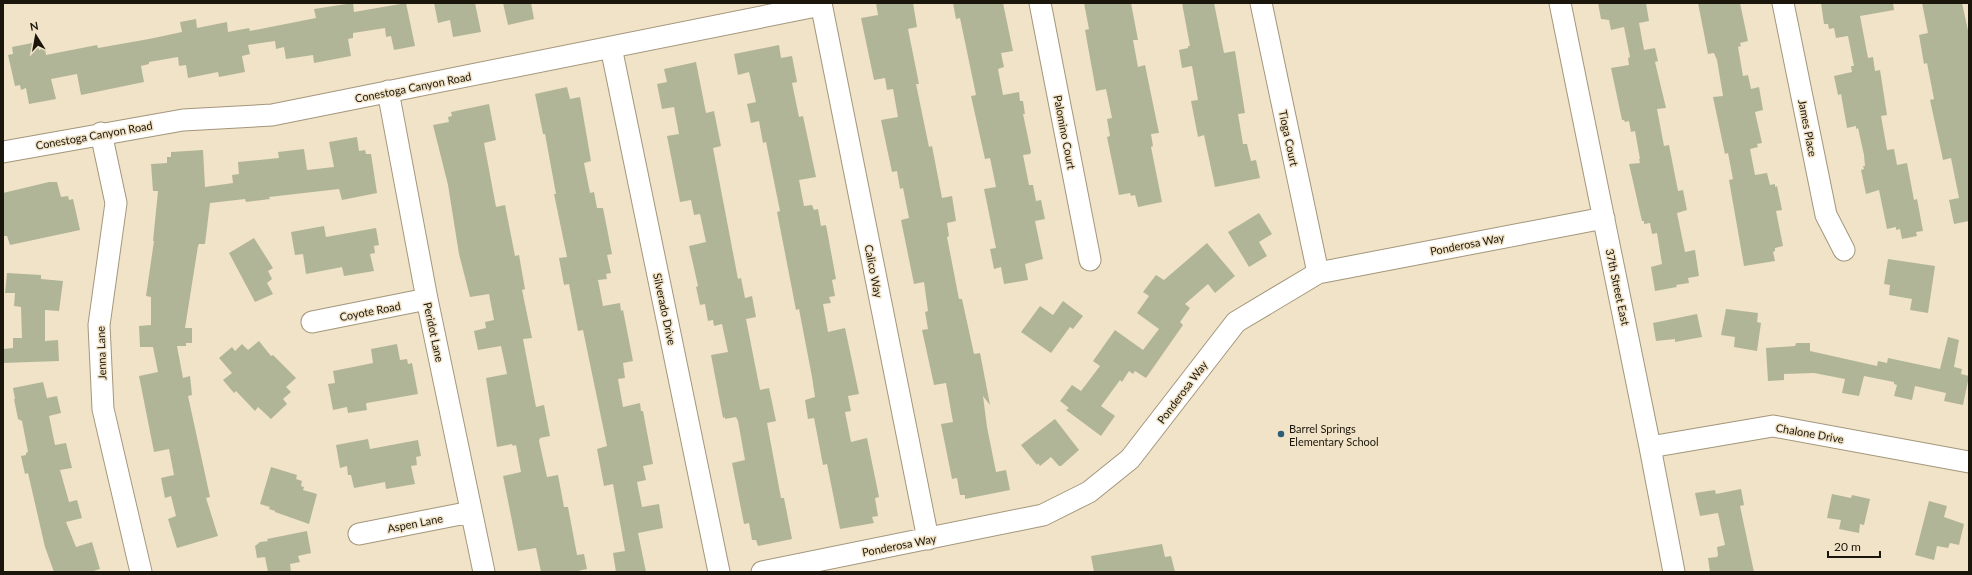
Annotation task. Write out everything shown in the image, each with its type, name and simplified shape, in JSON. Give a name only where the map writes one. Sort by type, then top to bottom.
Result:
[{"type":"street","name":"Palomino Court","points":[[1040,3],[1090,260]]},
{"type":"street","name":"Tioga Court","points":[[1261,3],[1318,272]]},
{"type":"street","name":"37th Street East","points":[[1560,3],[1674,572]]},
{"type":"street","name":"James Place","points":[[1783,3],[1826,215],[1844,250]]},
{"type":"street","name":"Conestoga Canyon Road","points":[[3,152],[101,133],[184,120],[272,115],[821,4]]},
{"type":"street","name":"Calico Way","points":[[821,4],[928,539]]},
{"type":"street","name":"Silverado Drive","points":[[611,47],[719,572]]},
{"type":"street","name":"Peridot Lane","points":[[388,91],[428,299],[484,572]]},
{"type":"street","name":"Jenna Lane","points":[[101,133],[116,203],[99,325],[103,409],[141,572]]},
{"type":"street","name":"Ponderosa Way","points":[[762,572],[1043,515],[1089,492],[1130,459],[1236,322],[1318,272],[1604,218]]},
{"type":"street","name":"Coyote Road","points":[[312,322],[428,299]]},
{"type":"street","name":"Chalone Drive","points":[[1650,447],[1774,426],[1969,462]]},
{"type":"street","name":"Aspen Lane","points":[[360,534],[471,512]]},
{"type":"building","points":[[353,3],[354,12],[406,3],[415,46],[394,50],[391,36],[386,37],[385,28],[353,33],[353,38],[348,39],[351,56],[314,63],[313,55],[286,59],[284,47],[276,49],[275,41],[248,45],[250,54],[242,56],[245,72],[219,77],[218,72],[188,78],[186,65],[179,66],[178,57],[149,62],[149,64],[141,66],[144,82],[81,95],[77,74],[51,79],[56,99],[29,104],[26,88],[21,90],[20,85],[15,86],[8,55],[13,54],[12,47],[37,42],[39,50],[45,48],[46,55],[97,45],[98,48],[149,39],[182,32],[180,22],[196,19],[197,28],[227,22],[228,32],[249,28],[250,31],[316,18],[314,9]]},
{"type":"building","points":[[434,3],[475,3],[481,32],[453,37],[450,20],[438,23]]},
{"type":"building","points":[[503,3],[531,3],[534,19],[508,25]]},
{"type":"building","points":[[876,3],[913,3],[917,27],[908,29],[919,84],[916,84],[929,147],[932,146],[942,198],[952,196],[956,221],[947,223],[949,236],[947,237],[959,299],[962,299],[974,354],[980,353],[990,405],[983,396],[987,427],[996,472],[1006,470],[1010,490],[965,499],[965,495],[960,495],[957,478],[952,479],[941,424],[953,422],[946,383],[934,385],[922,330],[928,329],[925,312],[928,311],[924,282],[914,284],[901,220],[909,218],[903,188],[900,189],[897,171],[892,172],[881,120],[898,117],[893,89],[887,90],[885,78],[874,80],[861,18],[878,15]]},
{"type":"building","points":[[953,3],[1003,3],[1013,51],[1001,53],[1004,67],[998,69],[1003,95],[1019,92],[1020,101],[1023,101],[1025,114],[1023,114],[1031,152],[1030,154],[1023,155],[1029,185],[1033,185],[1036,201],[1041,200],[1045,219],[1035,221],[1043,259],[1025,264],[1028,280],[1004,284],[1001,267],[994,269],[990,249],[996,248],[984,189],[996,187],[990,158],[985,159],[971,96],[976,95],[960,18],[956,19]]},
{"type":"building","points":[[1084,3],[1131,3],[1138,40],[1133,40],[1138,67],[1145,65],[1159,133],[1151,134],[1153,146],[1151,147],[1162,202],[1138,207],[1135,195],[1131,196],[1130,193],[1119,195],[1107,137],[1110,136],[1107,119],[1112,118],[1106,89],[1096,91],[1085,30],[1089,29]]},
{"type":"building","points":[[1182,3],[1214,3],[1224,53],[1235,51],[1245,113],[1238,114],[1243,144],[1247,144],[1251,161],[1256,160],[1260,178],[1215,187],[1204,135],[1198,137],[1191,101],[1198,100],[1192,66],[1182,68],[1179,50],[1190,46]]},
{"type":"building","points":[[1598,3],[1646,3],[1649,21],[1639,23],[1644,50],[1655,48],[1658,61],[1655,62],[1666,108],[1657,109],[1664,146],[1669,145],[1678,191],[1683,190],[1687,210],[1677,213],[1685,252],[1695,250],[1699,276],[1688,278],[1689,283],[1676,285],[1677,287],[1655,291],[1651,267],[1662,264],[1657,233],[1652,234],[1650,223],[1644,224],[1644,221],[1642,221],[1629,164],[1640,163],[1635,131],[1631,132],[1629,121],[1625,122],[1622,120],[1611,68],[1629,65],[1628,58],[1630,57],[1624,27],[1611,30],[1609,20],[1601,19]]},
{"type":"building","points":[[1698,3],[1740,3],[1748,41],[1740,43],[1741,46],[1738,47],[1743,76],[1748,75],[1751,89],[1759,87],[1763,110],[1755,112],[1762,143],[1757,144],[1758,147],[1750,149],[1755,175],[1767,173],[1770,185],[1775,184],[1775,187],[1777,186],[1782,210],[1776,211],[1783,246],[1775,248],[1775,251],[1773,252],[1775,261],[1744,266],[1729,180],[1733,179],[1728,153],[1725,154],[1713,97],[1723,96],[1717,60],[1714,53],[1708,54]]},
{"type":"building","points":[[1821,3],[1893,3],[1894,10],[1860,16],[1868,58],[1873,57],[1875,71],[1880,70],[1887,115],[1881,116],[1887,150],[1894,149],[1897,165],[1907,163],[1914,200],[1917,199],[1923,231],[1916,232],[1917,236],[1902,239],[1900,229],[1896,230],[1896,227],[1887,229],[1879,190],[1866,194],[1861,170],[1864,169],[1863,166],[1865,166],[1864,155],[1858,128],[1856,129],[1856,126],[1847,128],[1841,94],[1838,95],[1834,76],[1852,72],[1851,66],[1854,66],[1848,36],[1836,38],[1834,28],[1829,29],[1828,24],[1824,24]]},
{"type":"building","points":[[1922,3],[1962,3],[1969,35],[1969,221],[1954,224],[1949,200],[1959,198],[1951,158],[1943,160],[1930,100],[1934,99],[1927,63],[1924,64],[1919,35],[1928,33]]},
{"type":"building","points":[[779,45],[781,58],[792,56],[797,82],[792,83],[799,117],[803,116],[816,177],[799,180],[804,206],[812,205],[814,210],[818,209],[821,226],[826,225],[836,279],[832,280],[835,296],[829,297],[831,303],[823,304],[828,332],[845,328],[859,394],[848,396],[851,411],[845,412],[851,442],[867,438],[879,497],[875,498],[878,516],[872,517],[874,523],[840,529],[827,464],[823,465],[814,418],[808,419],[805,400],[815,397],[812,377],[799,309],[796,310],[777,212],[780,211],[766,142],[763,143],[759,121],[751,123],[747,104],[756,102],[749,72],[738,75],[734,54]]},
{"type":"building","points":[[696,62],[706,113],[714,111],[721,146],[713,148],[738,279],[741,278],[745,298],[752,296],[756,317],[746,319],[760,390],[769,388],[776,421],[767,423],[781,498],[784,498],[792,539],[758,546],[756,540],[752,540],[749,523],[744,524],[732,463],[745,460],[738,421],[736,417],[723,418],[711,355],[728,352],[722,324],[714,326],[713,320],[708,321],[705,304],[700,305],[696,287],[698,286],[689,246],[706,242],[700,214],[694,215],[691,200],[680,202],[667,136],[679,134],[674,107],[662,109],[657,84],[667,82],[664,69]]},
{"type":"building","points":[[567,87],[570,99],[580,97],[591,161],[584,163],[590,193],[594,192],[597,208],[603,208],[612,254],[607,255],[611,273],[606,274],[607,279],[598,280],[603,306],[620,303],[621,311],[623,310],[633,361],[623,363],[625,378],[618,379],[623,407],[640,403],[641,411],[643,411],[653,464],[643,466],[646,480],[637,482],[642,507],[659,504],[663,528],[638,533],[646,572],[616,572],[613,553],[625,551],[613,484],[604,486],[597,449],[607,446],[583,330],[578,331],[569,284],[564,285],[559,258],[567,257],[554,194],[556,194],[545,134],[543,134],[535,94]]},
{"type":"building","points":[[489,104],[496,140],[484,143],[496,207],[505,205],[515,256],[519,255],[525,289],[522,290],[532,338],[523,339],[536,407],[544,405],[550,436],[540,438],[539,441],[547,477],[558,475],[564,507],[568,507],[577,555],[584,554],[587,569],[573,572],[541,572],[536,548],[518,551],[503,476],[521,472],[516,445],[513,446],[512,444],[497,447],[486,378],[507,374],[501,346],[478,350],[474,331],[486,328],[485,322],[494,320],[489,294],[470,297],[459,254],[448,185],[433,125],[449,122],[448,117],[452,116],[451,112]]},
{"type":"building","points":[[357,137],[359,151],[365,150],[366,154],[371,154],[377,193],[342,200],[339,189],[269,197],[270,199],[246,202],[245,199],[210,203],[205,244],[199,244],[198,246],[185,328],[192,328],[192,343],[186,343],[186,346],[177,346],[183,378],[190,376],[192,395],[188,396],[210,497],[206,498],[218,536],[177,548],[168,519],[176,516],[171,496],[165,498],[161,478],[174,475],[169,449],[154,452],[139,376],[158,372],[153,347],[140,347],[139,326],[151,325],[151,297],[146,296],[154,241],[158,191],[153,191],[151,164],[167,163],[167,157],[171,157],[171,152],[203,150],[205,187],[233,183],[232,175],[239,174],[238,162],[279,158],[278,152],[304,149],[307,170],[334,167],[329,142]]},
{"type":"building","points":[[49,182],[57,182],[61,197],[68,196],[69,200],[73,199],[80,230],[10,245],[7,236],[3,236],[3,193]]},
{"type":"building","points":[[1259,213],[1272,234],[1259,242],[1267,256],[1249,267],[1228,232]]},
{"type":"building","points":[[324,226],[326,237],[376,228],[379,245],[374,246],[375,253],[370,254],[374,271],[344,276],[342,267],[306,274],[303,254],[295,255],[291,232]]},
{"type":"building","points":[[254,238],[273,268],[268,271],[272,279],[267,283],[273,294],[255,302],[229,253]]},
{"type":"building","points":[[1207,243],[1235,276],[1215,293],[1208,284],[1185,304],[1190,308],[1180,322],[1183,325],[1146,378],[1135,371],[1133,374],[1129,371],[1122,382],[1120,380],[1101,406],[1115,416],[1101,436],[1066,410],[1069,408],[1060,401],[1072,385],[1081,391],[1100,366],[1093,361],[1115,330],[1143,350],[1159,329],[1137,313],[1149,296],[1143,292],[1156,275],[1164,280]]},
{"type":"building","points":[[1888,259],[1935,266],[1928,313],[1910,310],[1912,299],[1889,295],[1890,285],[1884,284]]},
{"type":"building","points":[[7,273],[41,275],[41,279],[63,281],[59,311],[45,310],[45,341],[58,340],[59,361],[3,363],[3,349],[13,348],[13,338],[22,338],[21,307],[14,306],[15,293],[5,293]]},
{"type":"building","points":[[1063,301],[1083,316],[1073,329],[1070,327],[1051,353],[1021,332],[1040,306],[1053,315]]},
{"type":"building","points":[[1726,309],[1758,313],[1757,322],[1761,323],[1757,351],[1734,347],[1735,337],[1721,335]]},
{"type":"building","points":[[1697,314],[1702,337],[1675,342],[1675,339],[1656,341],[1653,323]]},
{"type":"building","points":[[1948,337],[1959,340],[1954,367],[1962,369],[1961,374],[1969,376],[1963,405],[1944,401],[1946,393],[1915,386],[1912,400],[1894,396],[1897,385],[1894,384],[1894,382],[1864,376],[1859,396],[1842,393],[1845,379],[1814,373],[1784,374],[1784,380],[1768,381],[1766,348],[1795,346],[1796,343],[1810,343],[1810,351],[1877,366],[1878,361],[1887,363],[1888,358],[1940,369]]},
{"type":"building","points":[[259,341],[271,356],[273,355],[296,378],[286,387],[291,392],[283,399],[287,404],[271,419],[258,407],[255,411],[236,391],[234,393],[223,380],[232,373],[219,358],[232,347],[235,351],[242,344],[248,350]]},
{"type":"building","points":[[397,344],[400,360],[407,359],[408,364],[412,363],[418,394],[367,403],[367,410],[348,413],[347,407],[333,410],[328,384],[335,383],[333,371],[373,363],[371,349]]},
{"type":"building","points":[[43,382],[47,398],[57,396],[61,413],[49,416],[55,445],[66,443],[72,468],[60,470],[69,502],[77,500],[82,518],[66,522],[76,547],[92,542],[100,569],[90,572],[54,572],[45,547],[28,473],[25,474],[21,456],[26,455],[28,452],[22,421],[18,419],[13,388]]},
{"type":"building","points":[[1055,419],[1079,450],[1061,466],[1059,466],[1051,457],[1040,466],[1038,463],[1037,465],[1021,445]]},
{"type":"building","points":[[368,439],[370,449],[418,440],[421,456],[416,457],[417,465],[411,466],[415,484],[386,489],[385,482],[354,488],[351,475],[348,475],[347,466],[340,468],[336,445]]},
{"type":"building","points":[[271,467],[297,475],[296,479],[302,481],[301,486],[304,487],[303,490],[317,494],[309,524],[275,512],[269,509],[270,507],[260,504]]},
{"type":"building","points":[[1741,489],[1744,505],[1740,506],[1754,572],[1710,572],[1708,558],[1717,557],[1717,547],[1725,545],[1718,513],[1700,516],[1695,493],[1715,490],[1716,494]]},
{"type":"building","points":[[1832,494],[1851,498],[1852,495],[1870,499],[1864,525],[1860,524],[1859,533],[1839,529],[1841,520],[1827,518]]},
{"type":"building","points":[[1929,501],[1947,506],[1944,517],[1964,524],[1959,545],[1950,543],[1948,548],[1937,546],[1934,560],[1915,555]]},
{"type":"building","points":[[307,531],[311,553],[298,556],[300,562],[290,564],[291,572],[268,572],[265,557],[257,558],[255,546],[260,542],[268,541],[267,539]]},
{"type":"building","points":[[1162,544],[1165,557],[1171,556],[1175,572],[1094,572],[1091,556]]},
{"type":"place","name":"Barrel Springs Elementary School","points":[[1281,434]]}]
